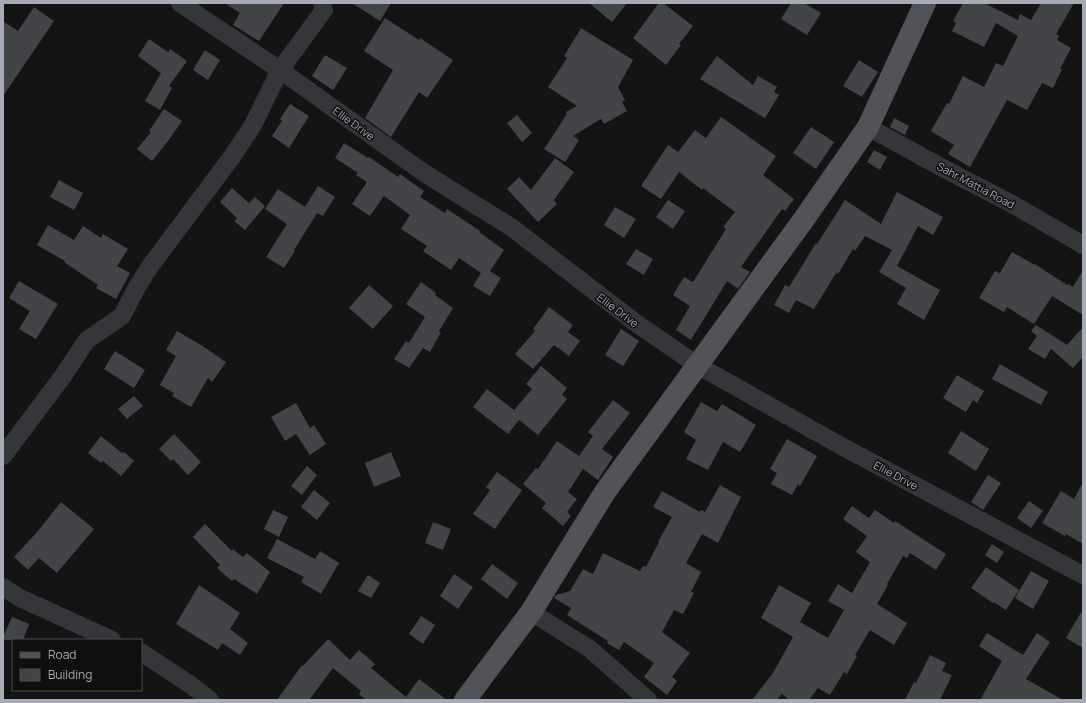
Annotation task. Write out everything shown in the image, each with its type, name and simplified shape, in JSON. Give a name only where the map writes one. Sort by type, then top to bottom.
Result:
[{"type":"main road","points":[[465,700],[531,612],[604,492],[804,219],[868,127],[925,3]]},
{"type":"street","name":"Ellie Drive","points":[[180,3],[280,70],[424,173],[511,227],[636,323],[697,365],[843,447],[1083,575]]},
{"type":"street","points":[[3,456],[63,376],[87,340],[122,316],[150,265],[231,158],[253,125],[280,70],[326,5]]},
{"type":"street","name":"Sahr Mattia Road","points":[[868,127],[1012,204],[1083,245]]},
{"type":"street","points":[[3,587],[20,598],[110,639]]},
{"type":"street","points":[[531,612],[590,649],[648,700]]},
{"type":"street","points":[[142,653],[210,700]]},
{"type":"building","points":[[225,3],[284,3],[259,41],[233,25],[240,13]]},
{"type":"building","points":[[352,3],[391,3],[380,21]]},
{"type":"building","points":[[589,3],[627,3],[612,22]]},
{"type":"building","points":[[659,3],[663,3],[693,26],[679,44],[681,45],[666,65],[633,38]]},
{"type":"building","points":[[791,3],[804,3],[821,13],[807,35],[781,19]]},
{"type":"building","points":[[963,3],[984,3],[1018,20],[1020,14],[1031,20],[1041,3],[1074,3],[1056,34],[1059,36],[1057,40],[1071,48],[1060,69],[1062,69],[1053,88],[1042,83],[1027,110],[1007,100],[970,167],[948,154],[954,145],[931,131],[947,103],[949,104],[963,76],[984,87],[996,63],[1003,66],[1018,36],[996,23],[984,47],[952,31],[956,23],[953,21]]},
{"type":"building","points":[[34,7],[54,21],[3,96],[3,21],[18,31]]},
{"type":"building","points":[[385,18],[419,40],[420,38],[453,60],[427,98],[419,92],[391,137],[365,118],[393,70],[364,51]]},
{"type":"building","points":[[581,28],[633,60],[618,87],[625,100],[622,102],[627,111],[604,124],[601,119],[573,136],[579,140],[565,162],[544,149],[567,114],[566,112],[577,106],[548,87],[567,58],[564,56]]},
{"type":"building","points":[[149,39],[168,52],[170,49],[187,61],[169,86],[172,88],[160,110],[145,101],[161,73],[138,56]]},
{"type":"building","points":[[205,50],[220,60],[208,80],[193,70]]},
{"type":"building","points":[[325,55],[347,68],[333,90],[312,76]]},
{"type":"building","points":[[717,56],[753,85],[758,76],[777,87],[774,92],[779,95],[765,118],[700,79]]},
{"type":"building","points":[[859,60],[878,72],[862,97],[843,86]]},
{"type":"building","points":[[290,104],[309,116],[289,148],[272,136],[282,121],[280,119]]},
{"type":"building","points":[[164,109],[182,121],[152,161],[137,149],[151,132],[149,131]]},
{"type":"building","points":[[517,115],[532,133],[522,142],[507,123]]},
{"type":"building","points":[[721,117],[776,156],[763,175],[794,199],[785,211],[782,209],[741,267],[750,272],[738,289],[727,281],[691,340],[676,330],[690,306],[673,295],[684,277],[693,282],[726,229],[723,227],[735,212],[703,188],[702,190],[679,172],[661,199],[641,186],[668,145],[678,152],[695,130],[706,138]]},
{"type":"building","points":[[894,118],[909,126],[905,135],[890,127]]},
{"type":"building","points":[[811,127],[834,142],[816,169],[793,153]]},
{"type":"building","points":[[344,143],[368,158],[369,157],[398,177],[400,174],[424,191],[420,197],[445,213],[447,209],[480,231],[479,232],[504,250],[490,271],[501,278],[490,296],[473,286],[481,273],[459,258],[451,270],[423,251],[427,246],[401,229],[410,215],[384,196],[370,216],[352,204],[367,182],[356,175],[358,173],[335,158]]},
{"type":"building","points":[[874,150],[887,157],[880,170],[867,162]]},
{"type":"building","points":[[555,158],[574,172],[554,200],[557,204],[538,222],[507,189],[519,177],[531,190]]},
{"type":"building","points":[[59,180],[83,193],[74,210],[50,197]]},
{"type":"building","points":[[318,186],[335,197],[323,216],[317,213],[284,268],[266,257],[287,224],[265,209],[278,189],[305,207]]},
{"type":"building","points":[[232,188],[249,203],[255,197],[265,206],[245,230],[234,221],[237,218],[220,202]]},
{"type":"building","points":[[897,192],[943,217],[933,235],[918,226],[897,266],[940,290],[924,320],[897,304],[906,288],[879,272],[892,250],[865,236],[855,251],[853,249],[838,274],[836,273],[814,309],[796,300],[789,313],[774,305],[785,285],[789,287],[845,200],[881,224]]},
{"type":"building","points":[[668,200],[685,211],[673,229],[656,217]]},
{"type":"building","points":[[615,207],[636,219],[624,238],[604,225]]},
{"type":"building","points":[[48,225],[74,240],[83,226],[101,238],[103,234],[128,249],[117,266],[130,273],[116,299],[96,288],[98,285],[64,262],[65,261],[37,245]]},
{"type":"building","points":[[636,249],[653,259],[644,275],[626,264]]},
{"type":"building","points":[[1012,252],[1035,264],[1067,285],[1068,284],[1073,287],[1083,270],[1083,315],[1052,296],[1034,324],[1007,307],[1004,312],[979,298],[995,271],[1000,273]]},
{"type":"building","points":[[19,281],[58,304],[36,339],[19,329],[30,311],[9,298]]},
{"type":"building","points":[[421,282],[436,293],[435,295],[453,308],[439,331],[441,332],[430,352],[423,348],[409,368],[394,359],[406,341],[409,343],[425,317],[406,304]]},
{"type":"building","points":[[369,285],[393,306],[373,329],[349,308]]},
{"type":"building","points":[[549,307],[573,325],[568,332],[580,341],[569,356],[554,345],[533,369],[515,354],[535,331],[533,329]]},
{"type":"building","points":[[1036,325],[1067,345],[1083,327],[1083,357],[1073,368],[1051,349],[1045,359],[1028,349],[1037,336],[1031,331]]},
{"type":"building","points":[[621,329],[639,341],[623,366],[605,355]]},
{"type":"building","points":[[177,331],[226,362],[212,382],[208,378],[191,407],[172,396],[174,393],[160,385],[176,356],[166,350]]},
{"type":"building","points":[[115,351],[145,370],[134,388],[104,369]]},
{"type":"building","points":[[1000,364],[1048,392],[1041,405],[992,379]]},
{"type":"building","points":[[541,366],[567,388],[562,395],[567,399],[538,435],[519,420],[508,434],[473,407],[487,389],[514,410],[532,389],[526,384]]},
{"type":"building","points":[[957,375],[984,391],[977,403],[973,400],[966,412],[943,398]]},
{"type":"building","points":[[134,396],[143,406],[127,419],[118,409]]},
{"type":"building","points":[[613,400],[630,413],[602,449],[613,457],[598,480],[583,469],[568,492],[577,499],[567,512],[571,516],[563,526],[542,508],[546,503],[523,484],[536,468],[538,469],[557,441],[579,456],[593,436],[588,432]]},
{"type":"building","points":[[701,402],[717,411],[722,404],[756,425],[740,452],[723,442],[708,470],[686,459],[696,440],[684,432]]},
{"type":"building","points":[[296,403],[310,428],[314,425],[326,444],[310,455],[296,434],[285,441],[271,417]]},
{"type":"building","points":[[961,431],[989,449],[976,471],[948,453]]},
{"type":"building","points":[[174,434],[201,462],[188,475],[173,459],[171,461],[159,449]]},
{"type":"building","points":[[101,436],[134,461],[121,476],[103,461],[101,463],[88,453]]},
{"type":"building","points":[[787,439],[817,456],[800,486],[798,484],[792,495],[771,484],[777,473],[770,469]]},
{"type":"building","points":[[391,452],[401,476],[374,487],[365,463]]},
{"type":"building","points":[[307,466],[317,475],[302,495],[291,486]]},
{"type":"building","points":[[497,472],[522,490],[495,529],[473,514],[490,490],[486,487]]},
{"type":"building","points":[[988,475],[1001,483],[983,510],[971,502]]},
{"type":"building","points":[[1083,482],[1083,544],[1042,523],[1061,491],[1074,499]]},
{"type":"building","points":[[720,485],[741,497],[718,543],[702,534],[686,563],[701,572],[691,592],[694,593],[683,614],[674,610],[662,632],[690,653],[672,677],[677,681],[667,695],[644,677],[654,663],[624,642],[619,650],[607,643],[608,641],[567,615],[571,608],[554,598],[556,595],[570,591],[583,569],[593,574],[603,553],[640,571],[643,566],[646,567],[672,517],[653,507],[662,491],[700,512],[701,510],[705,512]]},
{"type":"building","points":[[314,490],[330,503],[317,520],[301,507]]},
{"type":"building","points":[[1029,501],[1043,511],[1031,528],[1017,518]]},
{"type":"building","points":[[61,502],[94,529],[57,573],[39,558],[28,570],[14,557],[38,531]]},
{"type":"building","points":[[852,506],[869,518],[875,510],[946,554],[936,570],[910,553],[907,558],[903,556],[877,604],[907,623],[894,645],[870,630],[855,655],[857,656],[847,674],[844,672],[830,695],[818,688],[809,700],[789,700],[782,694],[777,700],[752,700],[773,673],[793,637],[761,618],[779,585],[811,603],[800,622],[828,638],[844,610],[828,601],[838,584],[852,593],[870,562],[856,552],[867,536],[843,519]]},
{"type":"building","points":[[273,510],[288,517],[279,537],[264,529]]},
{"type":"building","points":[[433,522],[451,529],[443,550],[425,543]]},
{"type":"building","points":[[205,524],[232,551],[233,549],[243,557],[247,553],[270,572],[257,594],[234,579],[232,581],[217,568],[220,565],[193,537]]},
{"type":"building","points":[[277,539],[315,559],[320,551],[339,563],[321,594],[301,582],[304,577],[267,558]]},
{"type":"building","points":[[992,544],[1004,552],[997,563],[985,555]]},
{"type":"building","points":[[492,564],[518,583],[507,599],[481,579]]},
{"type":"building","points":[[986,567],[1019,590],[1006,610],[971,588]]},
{"type":"building","points":[[1031,571],[1049,581],[1033,609],[1015,598]]},
{"type":"building","points":[[454,574],[473,587],[458,609],[440,596]]},
{"type":"building","points":[[368,575],[380,583],[371,598],[358,591]]},
{"type":"building","points":[[199,585],[240,613],[230,629],[248,643],[240,655],[222,643],[218,650],[176,624]]},
{"type":"building","points":[[1083,609],[1083,648],[1066,638]]},
{"type":"building","points":[[421,616],[435,625],[423,644],[409,634]]},
{"type":"building","points":[[12,617],[29,624],[23,639],[3,640]]},
{"type":"building","points":[[987,633],[1023,655],[1037,633],[1050,642],[1026,679],[1063,700],[980,700],[1002,661],[979,646]]},
{"type":"building","points":[[328,639],[350,660],[359,650],[375,664],[371,668],[406,697],[419,679],[447,700],[366,700],[359,694],[361,691],[333,668],[309,700],[277,700],[302,665],[303,666]]},
{"type":"building","points":[[930,655],[946,663],[942,671],[952,675],[940,700],[905,700],[914,682],[916,683]]}]
